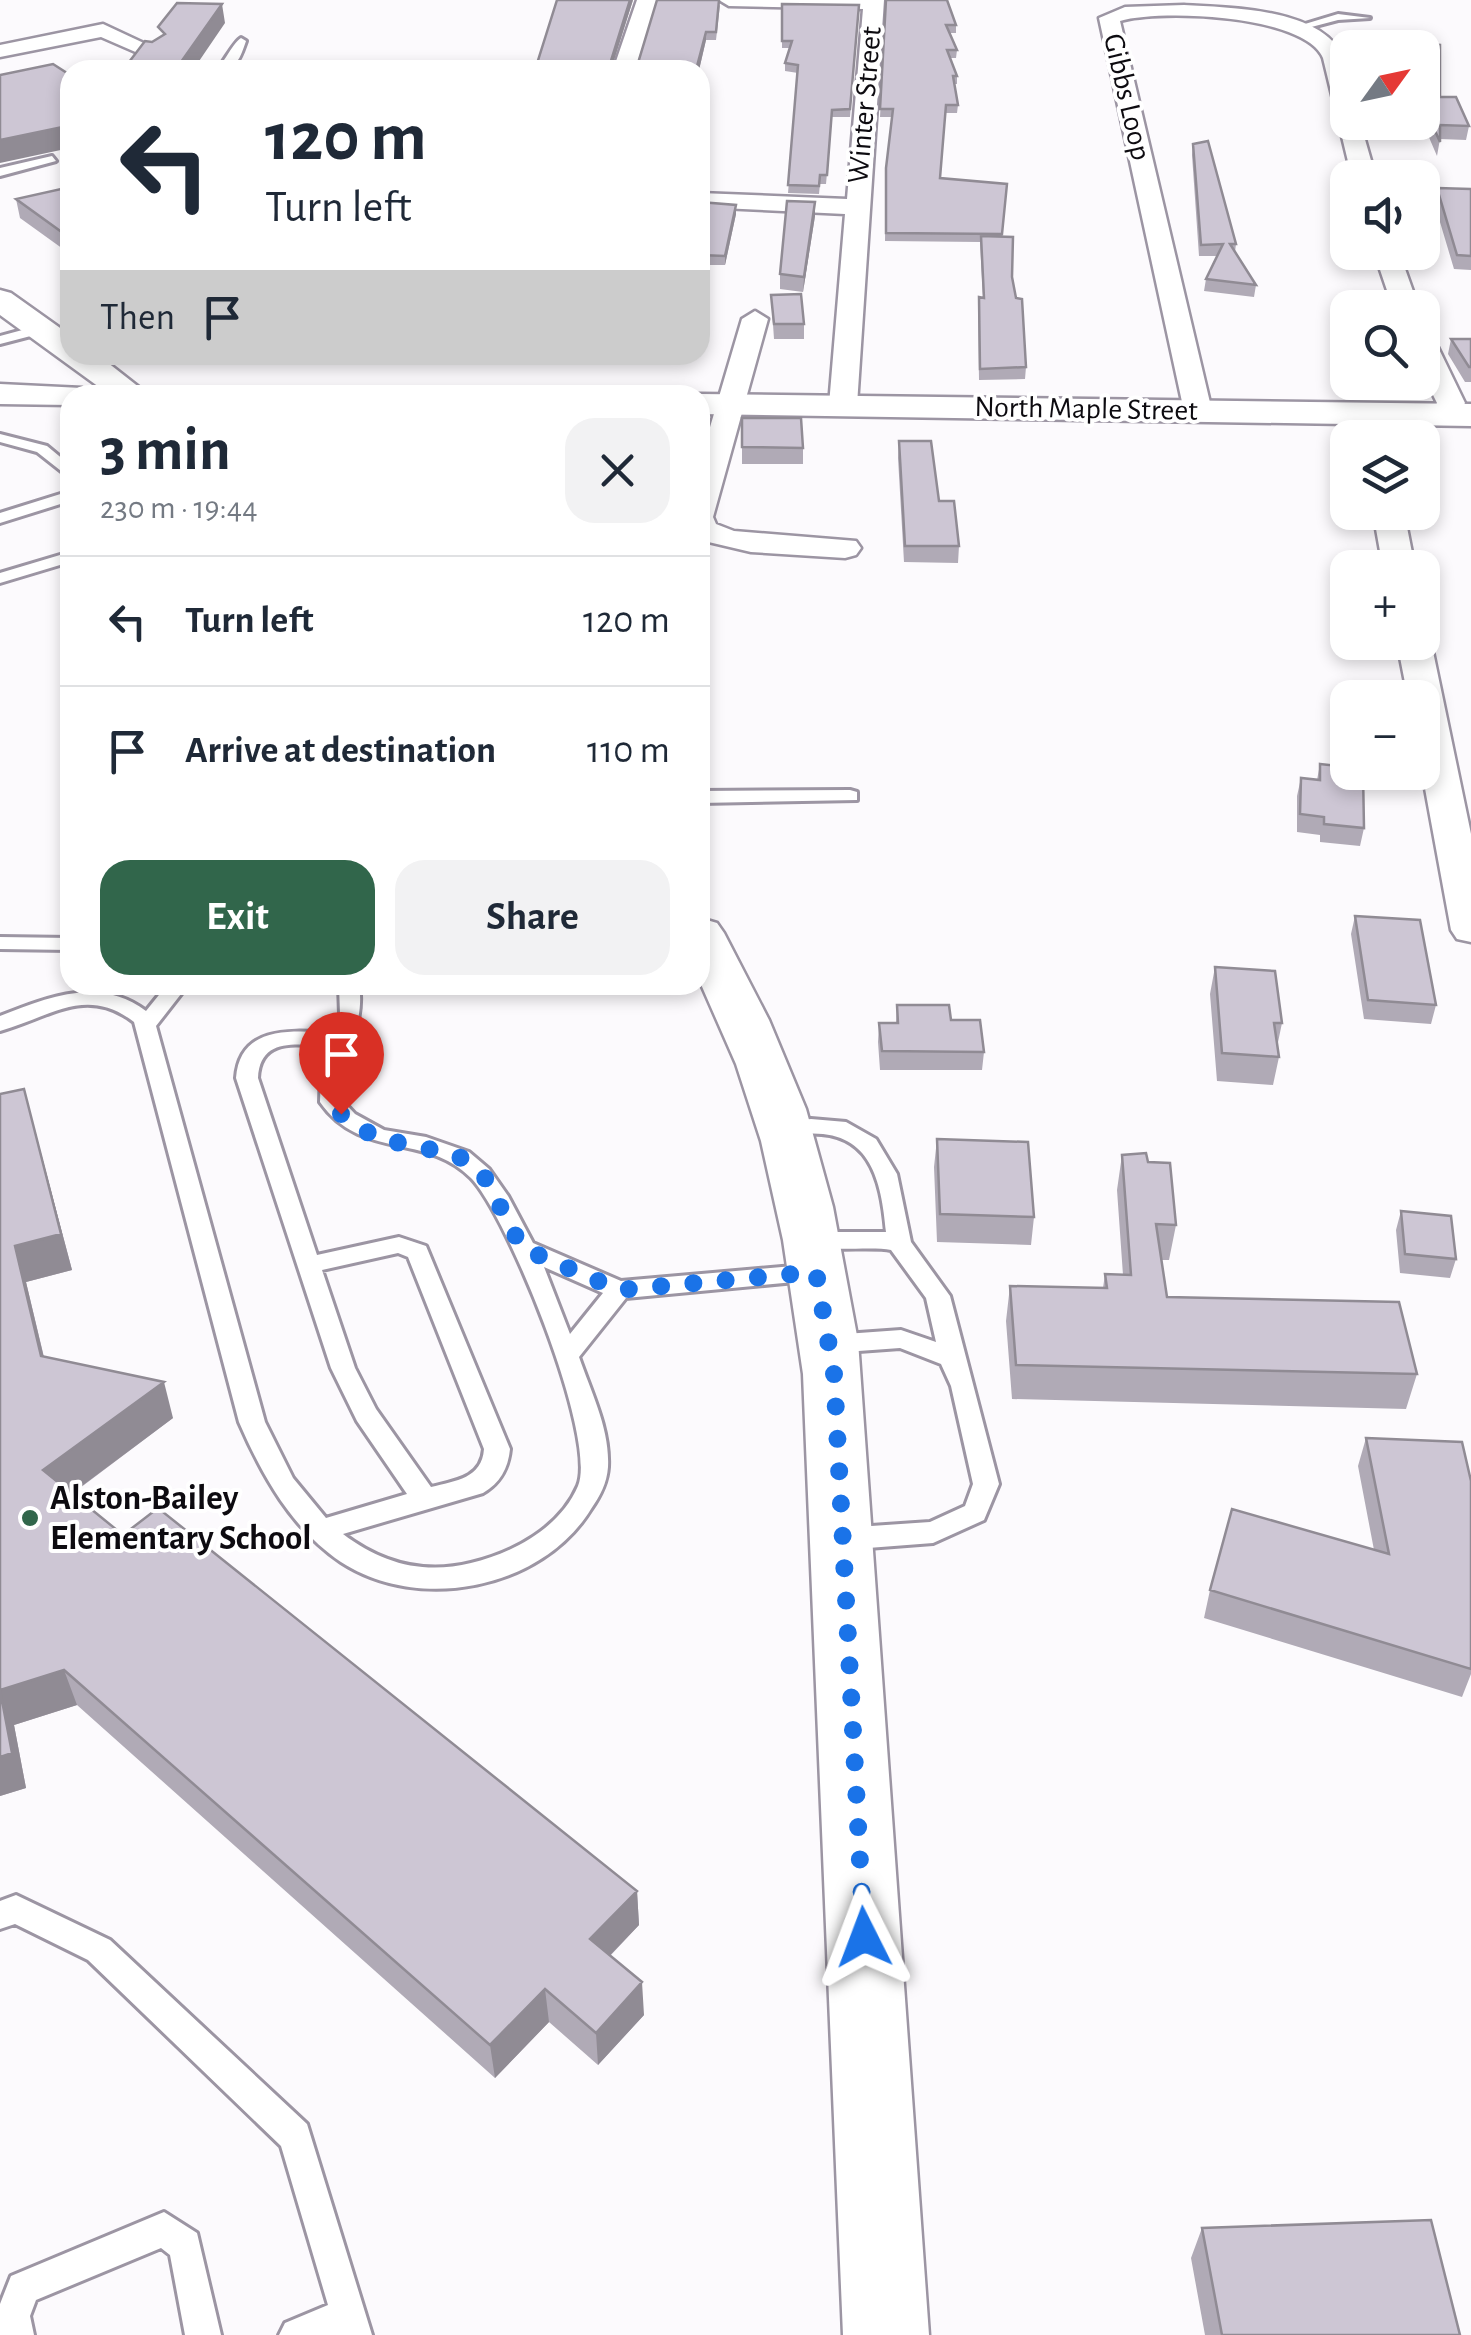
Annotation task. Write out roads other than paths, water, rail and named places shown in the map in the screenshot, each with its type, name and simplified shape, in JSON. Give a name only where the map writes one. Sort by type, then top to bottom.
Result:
[{"type":"main road","points":[[0,300],[60,340]]},
{"type":"main road","points":[[98,365],[121,385]]},
{"type":"main road","points":[[0,394],[60,395]]},
{"type":"main road","name":"North Maple Street","points":[[715,405],[1198,410],[1330,422]]},
{"type":"main road","name":"North Maple Street","points":[[1414,420],[1457,415]]},
{"type":"main road","points":[[710,954],[750,1037],[784,1128],[814,1256],[829,1344],[886,2335]]},
{"type":"street","points":[[627,60],[647,0]]},
{"type":"street","name":"Winter Street","points":[[729,0],[873,2],[843,406]]},
{"type":"street","name":"Gibbs Loop","points":[[1198,410],[1109,18],[1128,10],[1159,9],[1300,27]]},
{"type":"street","points":[[1300,27],[1326,43],[1330,57]]},
{"type":"street","points":[[0,51],[104,30],[154,53]]},
{"type":"street","name":"Winter Street","points":[[710,200],[856,207]]},
{"type":"street","points":[[710,442],[715,405],[755,320]]},
{"type":"street","points":[[1440,380],[1457,415]]},
{"type":"street","points":[[710,533],[723,540],[815,542],[845,548]]},
{"type":"street","points":[[1418,660],[1471,930]]},
{"type":"lane","points":[[1300,27],[1338,18],[1365,18]]},
{"type":"lane","points":[[233,60],[241,41]]},
{"type":"lane","points":[[0,172],[52,159]]},
{"type":"lane","points":[[0,340],[40,329]]},
{"type":"lane","points":[[0,438],[17,439],[42,449],[60,464]]},
{"type":"lane","points":[[7,520],[46,511],[60,502]]},
{"type":"lane","points":[[9,572],[57,556]]},
{"type":"lane","points":[[710,797],[850,796]]},
{"type":"lane","points":[[0,943],[60,944]]},
{"type":"lane","points":[[146,1025],[170,995]]},
{"type":"lane","points":[[0,1024],[55,1003],[94,997],[132,1008],[146,1025],[252,1422],[276,1472],[321,1530],[372,1566],[404,1576],[443,1578],[486,1572],[518,1559],[571,1519],[589,1490],[595,1464],[588,1417],[522,1248],[499,1199],[471,1164],[436,1148],[376,1138],[341,1114],[331,1102],[328,1089],[350,1009],[349,995]]},
{"type":"lane","points":[[341,1040],[274,1040],[254,1050],[246,1064],[309,1266],[354,1393],[425,1499]]},
{"type":"lane","points":[[784,1128],[843,1128],[859,1138],[885,1170],[896,1203],[899,1244],[938,1296],[950,1358],[963,1386],[986,1484],[975,1513],[933,1532],[842,1539]]},
{"type":"lane","points":[[522,1248],[619,1290],[814,1256],[873,1238],[899,1244]]},
{"type":"lane","points":[[309,1266],[399,1245],[410,1246],[422,1260],[497,1449],[498,1463],[493,1474],[482,1482],[321,1530]]},
{"type":"lane","points":[[565,1357],[619,1290]]},
{"type":"lane","points":[[829,1344],[900,1339],[950,1358]]},
{"type":"lane","points":[[0,1916],[16,1909],[98,1950],[295,2136],[350,2325],[297,2335]]},
{"type":"lane","points":[[16,2335],[13,2316],[23,2288],[164,2229],[184,2245],[202,2335]]},
{"type":"place","name":"Alston-Bailey Elementary School","points":[[30,1518]]}]
